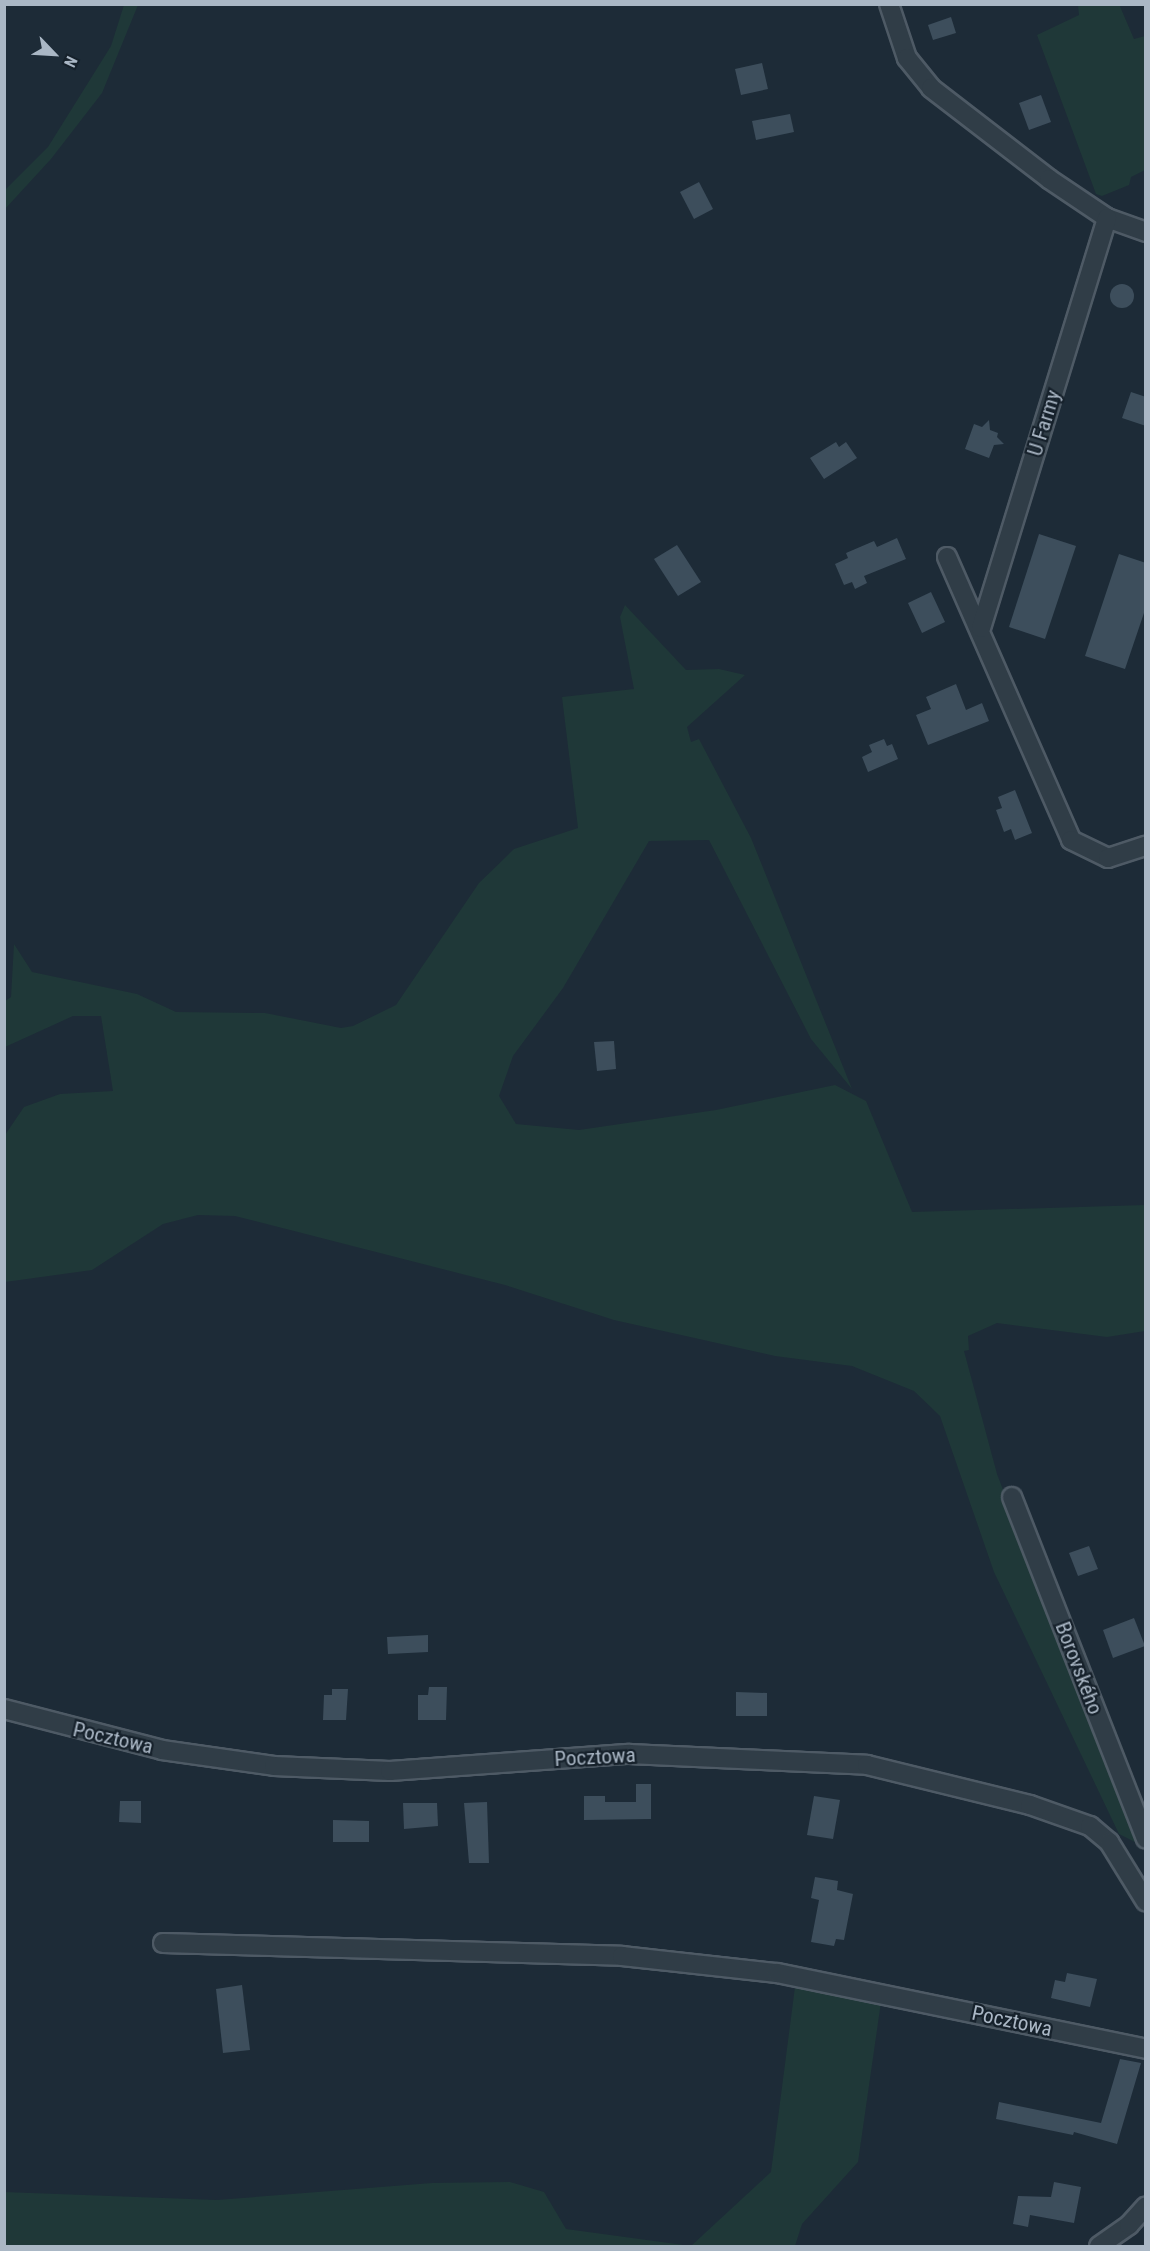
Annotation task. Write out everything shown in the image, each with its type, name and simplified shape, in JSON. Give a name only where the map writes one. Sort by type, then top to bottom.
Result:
[{"type":"street","points":[[889,4],[907,58],[931,88],[1049,179],[1107,218],[1146,232]]},
{"type":"street","name":"U Farmy","points":[[981,628],[1107,218]]},
{"type":"street","points":[[947,557],[981,628],[1071,840],[1108,858],[1146,846]]},
{"type":"street","name":"Borovského","points":[[1012,1497],[1146,1839]]},
{"type":"street","name":"Pocztowa","points":[[4,1709],[162,1750],[274,1766],[390,1771],[629,1754],[867,1765],[1030,1805],[1090,1827],[1109,1842],[1146,1902]]},
{"type":"street","name":"Pocztowa","points":[[163,1943],[622,1956],[777,1973],[1146,2049]]},
{"type":"street","points":[[1099,2247],[1146,2206]]},
{"type":"green space","points":[[1119,4],[1134,39],[1145,36],[1145,170],[1131,177],[1129,185],[1102,196],[1096,194],[1037,35],[1079,15],[1078,5]]},
{"type":"green space","points":[[124,5],[138,5],[102,93],[51,159],[5,209],[5,190],[48,147],[111,46]]},
{"type":"green space","points":[[625,605],[686,670],[719,669],[745,675],[687,727],[691,742],[699,739],[751,838],[852,1089],[811,1039],[709,840],[649,841],[563,988],[513,1056],[499,1096],[516,1124],[579,1130],[716,1110],[835,1085],[866,1101],[912,1212],[1145,1205],[1145,1331],[1107,1337],[997,1323],[968,1336],[969,1350],[964,1351],[997,1474],[1139,1844],[1119,1834],[994,1572],[940,1416],[914,1391],[852,1366],[775,1356],[614,1320],[505,1285],[235,1216],[198,1215],[163,1224],[92,1270],[5,1282],[5,1135],[24,1107],[60,1094],[113,1091],[101,1016],[73,1016],[5,1047],[5,1001],[11,997],[14,944],[32,972],[137,994],[176,1012],[265,1013],[341,1028],[353,1026],[396,1005],[479,883],[514,849],[578,828],[562,697],[634,689],[620,617]]},
{"type":"green space","points":[[795,1987],[881,2002],[858,2162],[802,2224],[795,2246],[691,2246],[771,2172]]},
{"type":"green space","points":[[510,2182],[544,2192],[566,2229],[691,2246],[5,2246],[4,2192],[217,2200],[432,2183]]},
{"type":"building","points":[[951,17],[956,33],[933,40],[928,25]]},
{"type":"building","points":[[762,63],[768,89],[741,95],[735,69]]},
{"type":"building","points":[[1041,95],[1051,122],[1029,130],[1019,103]]},
{"type":"building","points":[[790,114],[794,132],[756,140],[752,121]]},
{"type":"building","points":[[699,182],[713,209],[694,219],[680,192]]},
{"type":"building","points":[[1122,284],[1131,287],[1134,296],[1131,305],[1122,308],[1113,305],[1110,296],[1113,287]]},
{"type":"building","points":[[1131,392],[1146,397],[1146,426],[1122,418]]},
{"type":"building","points":[[989,420],[990,430],[998,433],[997,437],[1004,444],[994,445],[989,458],[965,449],[974,424],[982,427]]},
{"type":"building","points":[[836,442],[839,447],[846,442],[857,458],[824,479],[810,458]]},
{"type":"building","points":[[1039,534],[1076,546],[1045,639],[1009,627]]},
{"type":"building","points":[[897,538],[906,559],[864,576],[867,583],[855,589],[852,582],[844,585],[835,564],[848,558],[846,553],[874,541],[877,547]]},
{"type":"building","points":[[677,545],[701,582],[678,596],[654,559]]},
{"type":"building","points":[[1119,554],[1146,563],[1146,607],[1125,669],[1085,656]]},
{"type":"building","points":[[931,592],[945,622],[922,633],[908,603]]},
{"type":"building","points":[[956,684],[966,710],[982,703],[989,721],[928,745],[916,715],[931,709],[926,697]]},
{"type":"building","points":[[884,739],[887,746],[892,744],[898,759],[868,772],[862,757],[872,752],[869,745]]},
{"type":"building","points":[[1015,790],[1032,833],[1015,840],[1011,829],[1004,832],[996,810],[1002,808],[998,797]]},
{"type":"building","points":[[614,1041],[616,1069],[597,1071],[594,1042]]},
{"type":"building","points":[[1089,1546],[1098,1569],[1078,1576],[1069,1553]]},
{"type":"building","points":[[1134,1618],[1145,1646],[1113,1658],[1103,1630]]},
{"type":"building","points":[[428,1635],[428,1652],[388,1654],[387,1637]]},
{"type":"building","points":[[429,1687],[447,1687],[446,1720],[418,1720],[418,1695],[428,1695]]},
{"type":"building","points":[[332,1689],[348,1689],[346,1720],[323,1720],[324,1695],[332,1695]]},
{"type":"building","points":[[736,1692],[767,1693],[767,1716],[736,1716]]},
{"type":"building","points":[[636,1784],[651,1784],[651,1819],[584,1820],[584,1796],[605,1796],[605,1802],[636,1802]]},
{"type":"building","points":[[814,1796],[840,1800],[833,1839],[807,1835]]},
{"type":"building","points":[[120,1801],[141,1801],[141,1823],[119,1822]]},
{"type":"building","points":[[487,1802],[489,1863],[469,1863],[464,1803]]},
{"type":"building","points":[[403,1803],[437,1803],[438,1826],[404,1829]]},
{"type":"building","points":[[333,1820],[369,1821],[369,1842],[333,1842]]},
{"type":"building","points":[[815,1877],[838,1881],[837,1890],[853,1894],[844,1940],[836,1939],[834,1946],[811,1942],[819,1900],[811,1898]]},
{"type":"building","points":[[1067,1973],[1097,1979],[1090,2007],[1051,1998],[1055,1980],[1065,1982]]},
{"type":"building","points":[[242,1985],[250,2050],[223,2053],[216,1989]]},
{"type":"building","points":[[1120,2059],[1141,2063],[1117,2144],[1074,2132],[1073,2135],[996,2119],[999,2102],[1101,2123]]},
{"type":"building","points":[[1054,2182],[1081,2187],[1074,2223],[1030,2215],[1028,2227],[1013,2224],[1018,2196],[1051,2197]]}]
